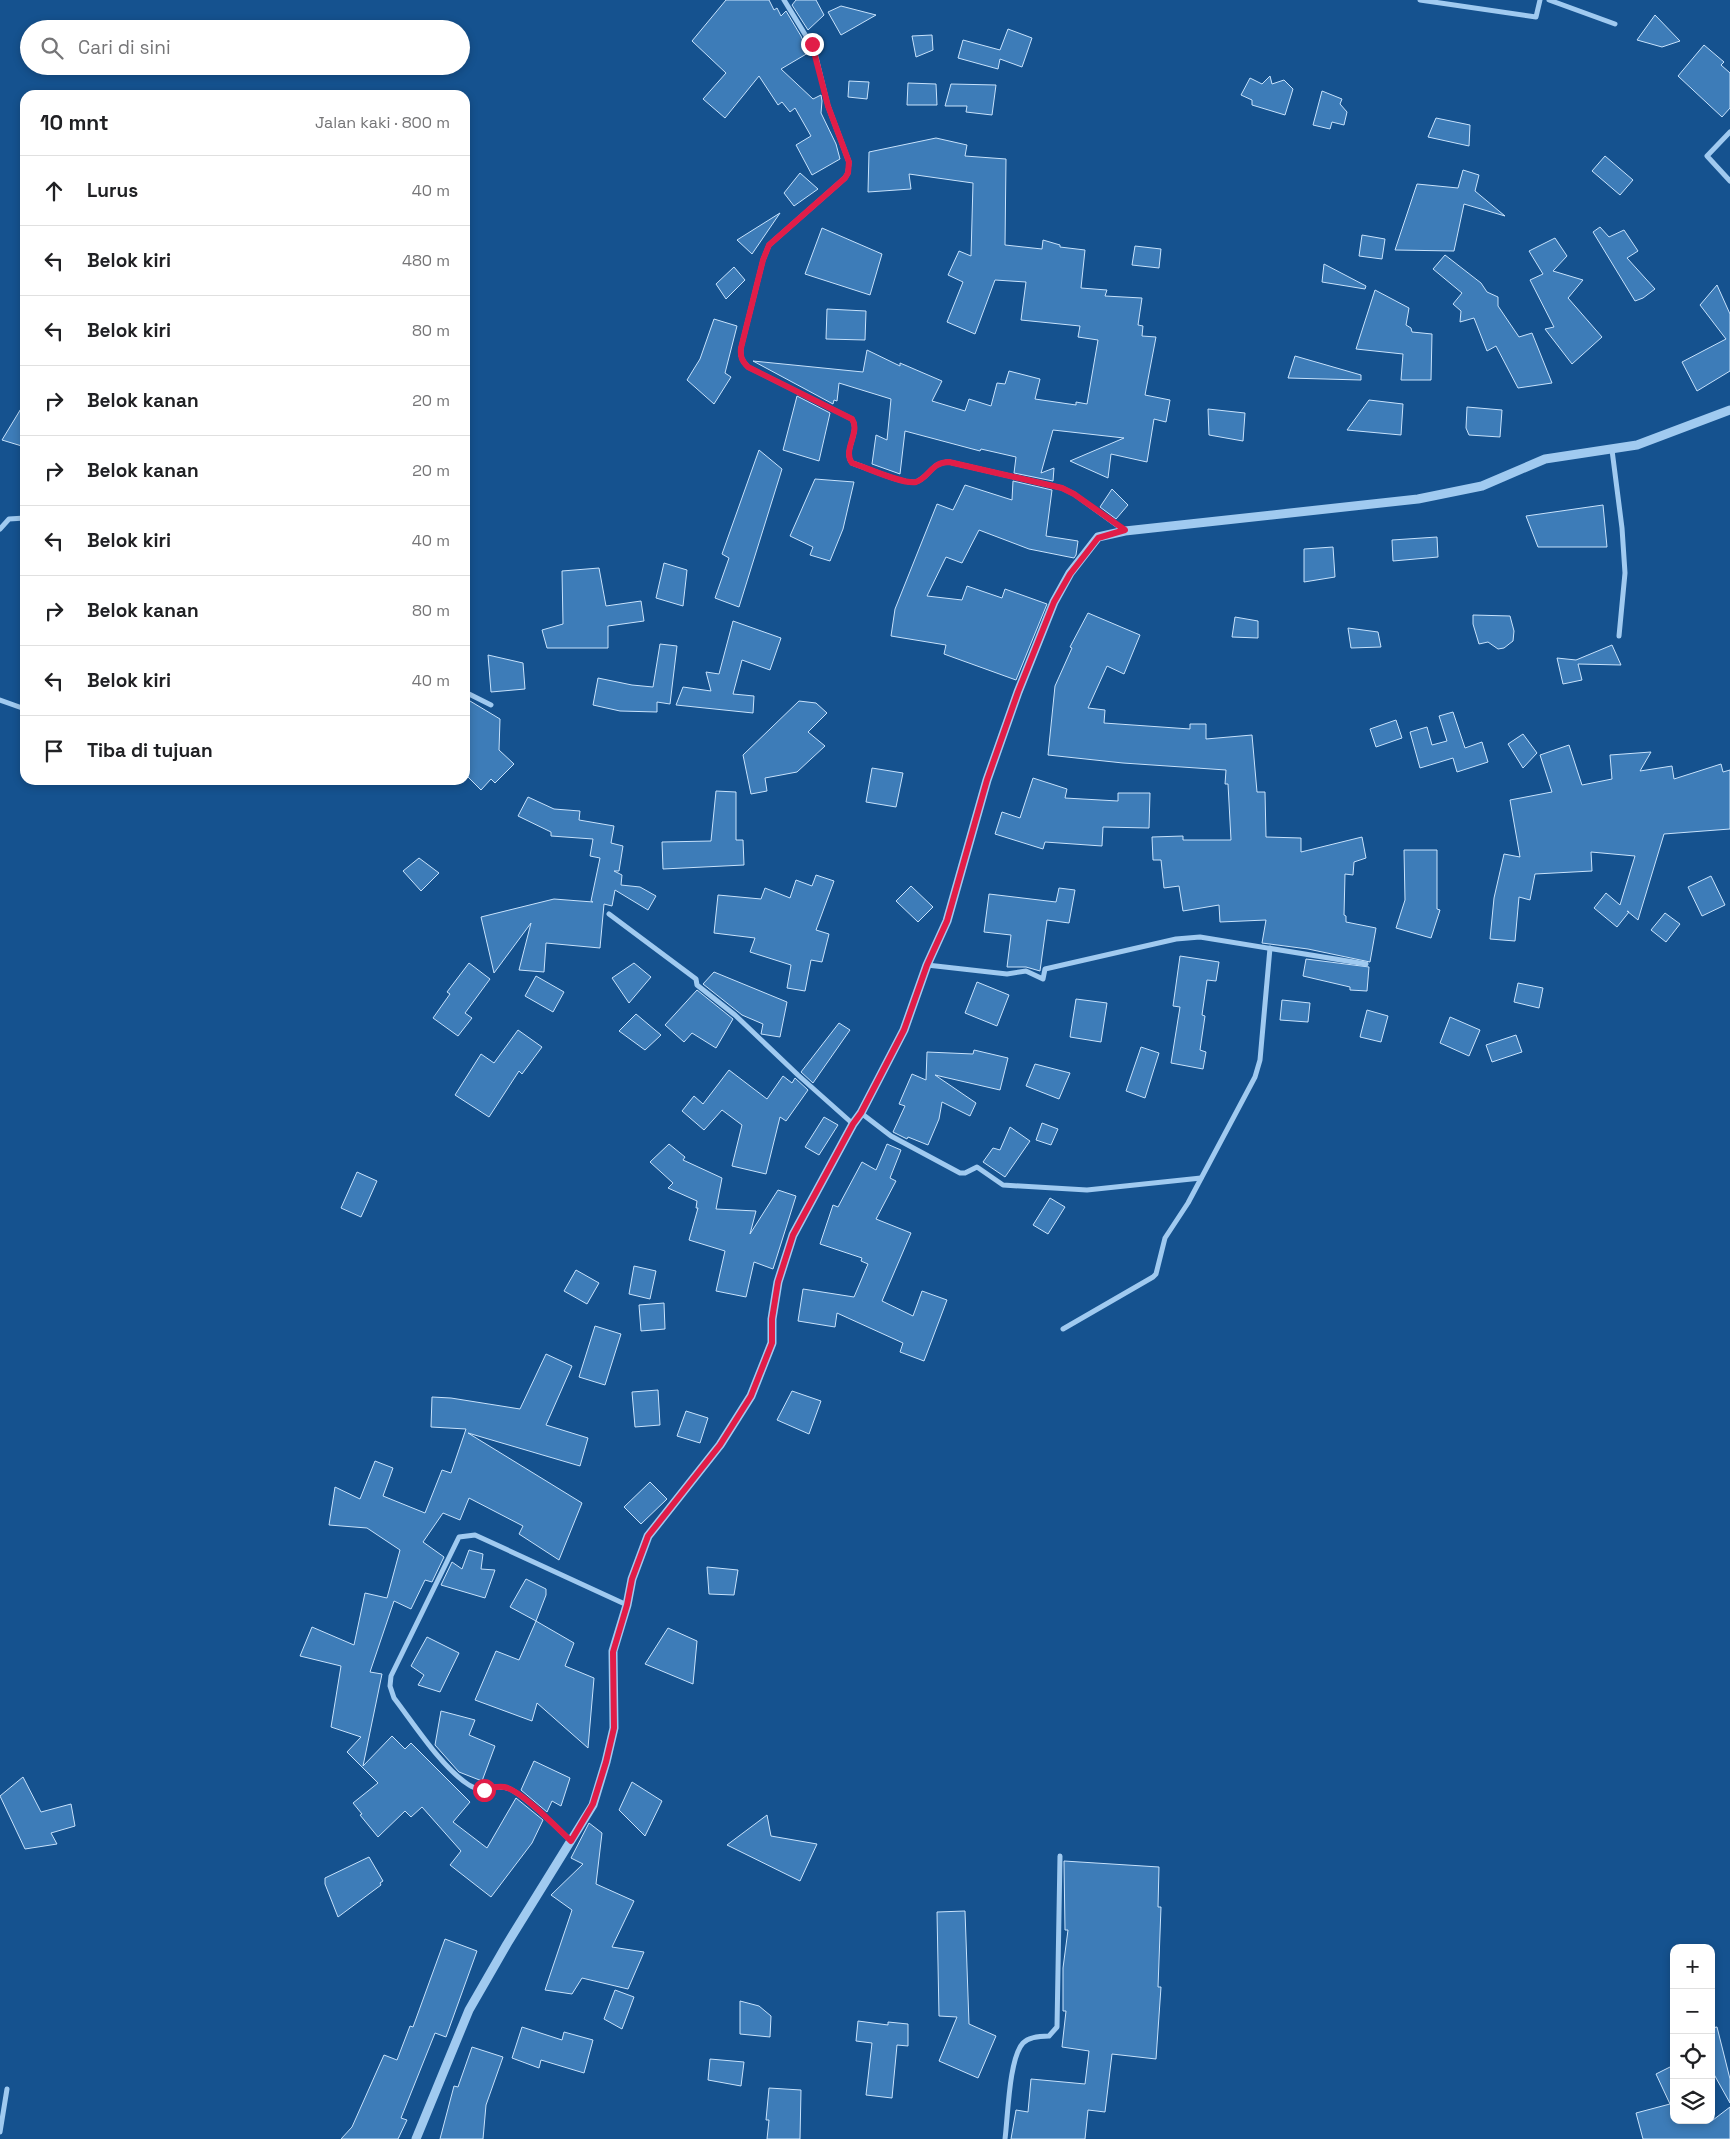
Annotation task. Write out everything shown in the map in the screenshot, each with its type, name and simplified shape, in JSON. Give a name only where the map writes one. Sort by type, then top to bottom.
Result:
[{"type":"street","points":[[784,0],[814,48],[828,106],[849,162],[849,167],[845,178],[769,245],[763,260],[741,348],[740,357],[743,362],[748,367],[852,419],[855,427],[849,455],[852,463],[910,482],[921,479],[937,464],[949,462],[1062,488],[1074,494],[1125,530]]},
{"type":"street","points":[[1420,0],[1536,17],[1540,0]]},
{"type":"street","points":[[1549,0],[1614,24]]},
{"type":"street","points":[[1730,132],[1707,156],[1730,180]]},
{"type":"street","points":[[416,2139],[469,2010],[593,1804],[614,1728],[613,1652],[627,1605],[632,1579],[648,1536],[720,1445],[751,1396],[772,1343],[772,1319],[778,1282],[793,1235],[853,1124],[861,1113],[904,1030],[927,965],[947,921],[990,772],[1018,692],[1054,602],[1070,574],[1098,538],[1125,530],[1418,499],[1482,486],[1545,458],[1638,445],[1730,410]]},
{"type":"street","points":[[1612,450],[1622,528],[1625,573],[1619,636]]},
{"type":"street","points":[[0,529],[9,519],[20,518]]},
{"type":"street","points":[[470,694],[491,705]]},
{"type":"street","points":[[0,700],[20,707]]},
{"type":"street","points":[[608,914],[696,979],[697,985],[736,1015],[798,1076],[853,1124]]},
{"type":"street","points":[[927,965],[1007,974],[1026,972],[1043,979],[1045,970],[1189,937],[1213,938],[1366,964]]},
{"type":"street","points":[[1064,1329],[1153,1277],[1158,1269],[1165,1238],[1202,1178],[1258,1068],[1270,948]]},
{"type":"street","points":[[861,1113],[890,1136],[960,1173],[965,1173],[977,1167],[1003,1185],[1092,1190],[1202,1178]]},
{"type":"street","points":[[571,1841],[541,1812],[511,1789],[503,1787],[477,1789],[467,1784],[442,1760],[394,1698],[390,1686],[391,1676],[459,1537],[476,1535],[627,1605]]},
{"type":"street","points":[[1005,2139],[1015,2056],[1024,2042],[1039,2036],[1049,2036],[1057,2027],[1060,1856]]},
{"type":"street","points":[[0,2132],[7,2089]]},
{"type":"building","points":[[726,0],[769,0],[774,10],[777,8],[781,16],[786,11],[801,36],[808,53],[781,69],[813,99],[821,95],[821,113],[836,144],[840,159],[812,175],[796,145],[811,136],[795,108],[790,112],[782,102],[778,105],[759,76],[725,118],[703,99],[726,73],[692,41]]},
{"type":"building","points":[[796,0],[816,0],[824,15],[808,30],[792,5]]},
{"type":"building","points":[[841,6],[876,15],[841,35],[828,12]]},
{"type":"building","points":[[1655,15],[1680,41],[1662,47],[1637,40]]},
{"type":"building","points":[[1008,29],[1032,38],[1022,67],[1000,59],[998,69],[958,58],[963,40],[1000,50]]},
{"type":"building","points":[[932,35],[933,50],[916,57],[912,36]]},
{"type":"building","points":[[1704,45],[1724,62],[1721,65],[1730,73],[1730,108],[1722,117],[1678,76]]},
{"type":"building","points":[[1270,76],[1272,84],[1284,80],[1293,89],[1285,115],[1252,105],[1252,100],[1241,95],[1250,78],[1262,84]]},
{"type":"building","points":[[849,81],[869,82],[867,99],[848,97]]},
{"type":"building","points":[[908,83],[936,84],[937,105],[907,105]]},
{"type":"building","points":[[951,84],[996,85],[992,115],[966,112],[967,106],[945,106]]},
{"type":"building","points":[[1322,91],[1342,99],[1340,104],[1347,112],[1344,125],[1332,122],[1330,129],[1313,125]]},
{"type":"building","points":[[1436,118],[1470,125],[1469,146],[1428,137]]},
{"type":"building","points":[[936,138],[967,145],[965,156],[1006,159],[1005,245],[1042,249],[1043,240],[1060,245],[1060,247],[1085,250],[1081,288],[1107,290],[1105,296],[1142,298],[1138,325],[1143,326],[1142,336],[1156,337],[1145,395],[1170,400],[1166,422],[1154,419],[1147,462],[1111,454],[1108,478],[1070,461],[1124,438],[1053,430],[1041,473],[1054,468],[1053,481],[1014,473],[1016,457],[981,449],[980,451],[905,431],[900,474],[872,464],[876,435],[887,440],[891,399],[839,383],[837,401],[834,400],[833,404],[753,361],[863,372],[867,350],[900,366],[900,363],[942,381],[932,401],[965,411],[969,399],[991,406],[997,383],[1005,384],[1009,371],[1040,379],[1035,399],[1076,405],[1076,402],[1087,404],[1098,340],[1078,337],[1080,326],[1021,320],[1026,282],[995,280],[975,334],[947,322],[963,282],[948,275],[959,251],[971,256],[973,183],[909,174],[911,189],[868,192],[869,152]]},
{"type":"building","points":[[1605,156],[1633,180],[1620,195],[1592,171]]},
{"type":"building","points":[[1463,170],[1479,175],[1475,191],[1505,216],[1464,204],[1454,251],[1395,250],[1417,184],[1458,188]]},
{"type":"building","points":[[800,173],[818,189],[794,206],[784,193]]},
{"type":"building","points":[[780,213],[752,254],[737,240]]},
{"type":"building","points":[[1600,227],[1609,237],[1624,230],[1638,251],[1627,258],[1655,289],[1643,298],[1635,301],[1593,232]]},
{"type":"building","points":[[822,228],[882,254],[870,295],[805,274]]},
{"type":"building","points":[[1362,235],[1385,239],[1382,259],[1359,256]]},
{"type":"building","points":[[1555,238],[1567,256],[1553,271],[1583,280],[1568,298],[1602,337],[1572,364],[1545,329],[1554,327],[1530,280],[1543,274],[1529,251]]},
{"type":"building","points":[[1135,246],[1161,249],[1159,268],[1132,265]]},
{"type":"building","points":[[1445,255],[1481,283],[1487,292],[1498,297],[1498,306],[1519,337],[1532,333],[1552,383],[1518,388],[1496,346],[1487,351],[1474,318],[1460,322],[1461,311],[1453,304],[1462,293],[1433,269]]},
{"type":"building","points":[[1324,264],[1366,286],[1365,289],[1322,282]]},
{"type":"building","points":[[734,267],[745,280],[726,299],[716,284]]},
{"type":"building","points":[[1717,285],[1730,314],[1730,371],[1697,391],[1682,362],[1726,339],[1700,305]]},
{"type":"building","points":[[1375,290],[1409,308],[1406,325],[1411,328],[1412,332],[1432,334],[1431,380],[1401,380],[1403,354],[1356,349]]},
{"type":"building","points":[[827,309],[866,311],[865,340],[826,339]]},
{"type":"building","points":[[714,319],[737,326],[725,373],[731,377],[714,404],[687,380],[700,359]]},
{"type":"building","points":[[1295,356],[1361,375],[1361,380],[1288,378]]},
{"type":"building","points":[[797,396],[830,413],[819,461],[783,450]]},
{"type":"building","points":[[1369,400],[1403,404],[1401,435],[1347,430]]},
{"type":"building","points":[[1467,407],[1502,410],[1500,437],[1469,435],[1466,428]]},
{"type":"building","points":[[1208,409],[1245,413],[1243,441],[1209,435]]},
{"type":"building","points":[[20,410],[20,445],[2,440]]},
{"type":"building","points":[[759,450],[782,469],[739,607],[715,598],[729,558],[722,554]]},
{"type":"building","points":[[815,479],[854,482],[843,529],[830,561],[810,555],[813,547],[790,536]]},
{"type":"building","points":[[1013,481],[1052,490],[1046,536],[1078,541],[1074,558],[1029,549],[979,530],[962,563],[946,557],[927,596],[962,600],[967,586],[1002,598],[1005,589],[1047,604],[1016,680],[944,654],[946,645],[891,636],[895,609],[937,504],[953,510],[965,485],[1012,500]]},
{"type":"building","points":[[1112,489],[1128,505],[1116,519],[1100,507]]},
{"type":"building","points":[[1603,505],[1607,547],[1538,547],[1526,516]]},
{"type":"building","points":[[1437,537],[1438,557],[1393,561],[1392,540]]},
{"type":"building","points":[[1333,547],[1335,577],[1304,582],[1304,549]]},
{"type":"building","points":[[664,563],[687,570],[683,606],[656,598]]},
{"type":"building","points":[[599,568],[606,606],[641,601],[644,621],[608,626],[608,648],[547,648],[542,630],[563,624],[562,571]]},
{"type":"building","points":[[1088,613],[1140,635],[1124,674],[1107,666],[1088,708],[1105,710],[1104,723],[1190,729],[1190,724],[1206,724],[1206,739],[1252,735],[1257,792],[1265,792],[1266,837],[1301,838],[1301,852],[1362,837],[1366,858],[1354,862],[1353,875],[1345,874],[1344,915],[1346,916],[1346,922],[1376,928],[1370,962],[1308,949],[1262,943],[1266,920],[1220,922],[1219,905],[1183,911],[1179,886],[1164,888],[1161,860],[1153,860],[1152,837],[1183,836],[1183,840],[1231,840],[1228,784],[1225,784],[1226,770],[1123,763],[1048,755],[1055,686],[1072,648],[1070,647]]},
{"type":"building","points":[[1473,615],[1510,616],[1514,631],[1513,641],[1504,648],[1498,649],[1488,642],[1479,644],[1473,624]]},
{"type":"building","points":[[1235,617],[1258,621],[1258,638],[1232,637]]},
{"type":"building","points":[[733,621],[781,638],[770,670],[742,660],[733,694],[754,696],[753,713],[676,705],[683,687],[711,691],[706,672],[719,674]]},
{"type":"building","points":[[1348,628],[1378,632],[1381,647],[1351,648]]},
{"type":"building","points":[[660,644],[677,646],[670,704],[657,702],[657,712],[620,711],[593,705],[598,678],[653,687]]},
{"type":"building","points":[[1612,645],[1621,665],[1578,664],[1582,680],[1563,684],[1557,658],[1576,660]]},
{"type":"building","points":[[488,655],[523,663],[525,689],[491,692]]},
{"type":"building","points":[[470,701],[500,719],[499,750],[514,764],[495,783],[491,779],[481,790],[470,779]]},
{"type":"building","points":[[799,701],[816,703],[827,713],[808,732],[825,746],[797,772],[765,778],[767,791],[751,794],[743,755]]},
{"type":"building","points":[[1453,712],[1465,748],[1482,742],[1488,762],[1457,772],[1453,758],[1420,768],[1410,732],[1427,727],[1432,745],[1447,741],[1439,716]]},
{"type":"building","points":[[1396,720],[1402,738],[1376,747],[1370,729]]},
{"type":"building","points":[[1523,734],[1537,753],[1523,768],[1508,744]]},
{"type":"building","points":[[1569,745],[1582,785],[1612,779],[1610,755],[1651,752],[1640,771],[1672,766],[1674,779],[1721,764],[1723,772],[1730,770],[1730,829],[1664,834],[1638,920],[1629,912],[1617,927],[1594,908],[1606,893],[1620,905],[1635,856],[1591,852],[1592,871],[1535,874],[1530,900],[1519,897],[1515,941],[1490,939],[1494,898],[1504,854],[1520,857],[1510,800],[1552,792],[1540,755]]},
{"type":"building","points":[[872,768],[903,773],[896,807],[866,802]]},
{"type":"building","points":[[1033,778],[1067,789],[1065,798],[1118,801],[1118,793],[1150,793],[1149,828],[1103,827],[1102,846],[1045,842],[1043,849],[995,834],[1002,812],[1020,818]]},
{"type":"building","points":[[716,791],[736,792],[736,840],[743,840],[744,865],[663,869],[662,842],[711,841]]},
{"type":"building","points":[[528,797],[554,809],[580,811],[579,820],[614,826],[611,843],[623,846],[619,871],[614,871],[622,875],[621,885],[640,887],[656,896],[648,910],[615,890],[612,906],[604,904],[600,948],[546,943],[544,972],[519,970],[531,923],[494,973],[481,917],[554,899],[593,902],[591,901],[600,858],[590,856],[593,839],[551,836],[551,832],[518,816]]},
{"type":"building","points":[[1404,850],[1437,850],[1437,909],[1440,910],[1431,938],[1396,928],[1405,900]]},
{"type":"building","points":[[419,858],[439,873],[421,891],[403,871]]},
{"type":"building","points":[[816,875],[834,881],[816,930],[829,934],[822,962],[811,960],[805,991],[787,988],[791,965],[750,952],[755,938],[714,933],[718,895],[761,899],[765,888],[790,898],[796,880],[812,886]]},
{"type":"building","points":[[1711,876],[1725,905],[1702,916],[1688,887]]},
{"type":"building","points":[[911,886],[933,907],[918,922],[896,901]]},
{"type":"building","points":[[1059,888],[1075,890],[1069,923],[1047,920],[1040,971],[1026,967],[1007,967],[1011,935],[984,932],[989,894],[1056,902]]},
{"type":"building","points":[[1665,913],[1680,924],[1666,942],[1651,930]]},
{"type":"building","points":[[1180,956],[1219,962],[1216,981],[1207,980],[1202,1015],[1205,1016],[1200,1050],[1206,1052],[1203,1069],[1171,1063],[1180,1007],[1173,1006]]},
{"type":"building","points":[[1306,959],[1369,967],[1367,991],[1350,990],[1350,987],[1303,976]]},
{"type":"building","points":[[469,963],[490,979],[465,1013],[472,1018],[458,1036],[433,1018],[450,994],[447,992]]},
{"type":"building","points":[[634,963],[651,977],[629,1003],[612,978]]},
{"type":"building","points":[[714,972],[787,1002],[780,1037],[761,1034],[763,1024],[742,1015],[703,984]]},
{"type":"building","points":[[536,976],[564,992],[553,1012],[525,996]]},
{"type":"building","points":[[977,982],[1009,995],[997,1026],[965,1013]]},
{"type":"building","points":[[1518,983],[1543,988],[1539,1008],[1514,1002]]},
{"type":"building","points":[[697,990],[733,1019],[716,1048],[692,1033],[684,1042],[665,1025]]},
{"type":"building","points":[[1076,999],[1107,1003],[1101,1042],[1070,1037]]},
{"type":"building","points":[[1282,1000],[1310,1003],[1308,1022],[1280,1020]]},
{"type":"building","points":[[1367,1010],[1388,1016],[1381,1042],[1360,1037]]},
{"type":"building","points":[[636,1014],[661,1035],[645,1050],[619,1031]]},
{"type":"building","points":[[1450,1017],[1480,1030],[1469,1056],[1440,1043]]},
{"type":"building","points":[[839,1023],[850,1030],[813,1083],[801,1072]]},
{"type":"building","points":[[518,1030],[542,1047],[522,1074],[519,1071],[489,1117],[455,1095],[481,1054],[494,1063]]},
{"type":"building","points":[[1516,1035],[1522,1052],[1492,1062],[1486,1045]]},
{"type":"building","points":[[1141,1047],[1159,1053],[1145,1098],[1126,1091]]},
{"type":"building","points":[[974,1050],[1008,1058],[1000,1090],[935,1075],[976,1103],[970,1116],[942,1102],[939,1119],[928,1145],[908,1137],[907,1139],[893,1132],[905,1106],[899,1104],[912,1074],[926,1080],[927,1052],[973,1054]]},
{"type":"building","points":[[1035,1064],[1070,1073],[1059,1099],[1026,1086]]},
{"type":"building","points":[[729,1070],[767,1099],[783,1076],[792,1083],[795,1078],[808,1090],[786,1121],[780,1117],[766,1174],[732,1166],[742,1125],[722,1110],[704,1130],[682,1111],[694,1096],[703,1104]]},
{"type":"building","points":[[824,1117],[838,1125],[819,1155],[805,1147]]},
{"type":"building","points":[[1042,1123],[1058,1129],[1051,1145],[1036,1140]]},
{"type":"building","points":[[1010,1127],[1030,1141],[1005,1177],[983,1162],[993,1148],[1000,1150]]},
{"type":"building","points":[[669,1144],[685,1157],[683,1160],[722,1178],[716,1209],[756,1211],[750,1234],[778,1190],[796,1196],[773,1269],[754,1262],[746,1297],[716,1291],[725,1251],[689,1240],[698,1208],[696,1208],[697,1201],[668,1188],[673,1183],[650,1162]]},
{"type":"building","points":[[887,1144],[901,1150],[890,1178],[896,1181],[876,1219],[911,1233],[882,1301],[913,1316],[922,1291],[947,1300],[924,1361],[900,1352],[903,1343],[837,1313],[835,1327],[798,1321],[803,1289],[854,1297],[868,1264],[861,1261],[862,1258],[820,1244],[833,1205],[838,1207],[862,1162],[876,1170]]},
{"type":"building","points":[[357,1172],[377,1181],[361,1217],[341,1208]]},
{"type":"building","points":[[1050,1198],[1065,1207],[1048,1234],[1033,1225]]},
{"type":"building","points":[[634,1266],[656,1271],[650,1299],[629,1294]]},
{"type":"building","points":[[576,1270],[599,1283],[587,1304],[564,1291]]},
{"type":"building","points":[[664,1303],[665,1329],[641,1331],[639,1305]]},
{"type":"building","points":[[595,1326],[621,1334],[605,1385],[579,1377]]},
{"type":"building","points":[[546,1354],[572,1366],[546,1425],[588,1438],[580,1466],[468,1433],[582,1503],[559,1560],[519,1534],[523,1526],[469,1498],[460,1520],[443,1513],[423,1542],[444,1557],[432,1582],[425,1580],[411,1609],[394,1601],[370,1672],[382,1674],[363,1766],[392,1736],[405,1749],[411,1743],[470,1802],[453,1822],[487,1848],[516,1798],[543,1820],[532,1843],[491,1897],[450,1865],[461,1851],[422,1807],[411,1817],[405,1811],[378,1837],[360,1815],[362,1814],[353,1803],[378,1783],[347,1752],[361,1737],[331,1727],[341,1666],[300,1656],[312,1627],[354,1645],[365,1593],[387,1598],[400,1550],[367,1528],[329,1525],[335,1487],[360,1499],[375,1461],[393,1468],[383,1496],[425,1513],[442,1470],[451,1473],[466,1429],[431,1427],[432,1397],[451,1398],[520,1409]]},
{"type":"building","points":[[658,1390],[660,1425],[635,1427],[632,1392]]},
{"type":"building","points":[[792,1391],[821,1401],[809,1434],[777,1420]]},
{"type":"building","points":[[686,1411],[708,1418],[700,1443],[677,1436]]},
{"type":"building","points":[[650,1482],[667,1499],[641,1524],[624,1507]]},
{"type":"building","points":[[469,1550],[483,1554],[481,1569],[495,1570],[485,1598],[441,1585],[452,1562],[462,1569]]},
{"type":"building","points":[[707,1567],[738,1570],[734,1595],[709,1594]]},
{"type":"building","points":[[526,1579],[546,1589],[546,1595],[536,1621],[510,1607]]},
{"type":"building","points":[[536,1621],[574,1643],[565,1666],[594,1678],[588,1748],[537,1703],[532,1721],[475,1700],[496,1651],[519,1660]]},
{"type":"building","points":[[668,1628],[697,1641],[693,1684],[645,1664]]},
{"type":"building","points":[[427,1637],[459,1653],[440,1692],[418,1685],[424,1675],[411,1666]]},
{"type":"building","points":[[441,1711],[475,1720],[469,1735],[495,1746],[482,1781],[459,1772],[435,1745]]},
{"type":"building","points":[[534,1761],[570,1778],[561,1806],[552,1801],[547,1812],[521,1790]]},
{"type":"building","points":[[23,1777],[41,1812],[71,1804],[75,1826],[51,1833],[57,1844],[25,1849],[0,1796]]},
{"type":"building","points":[[632,1782],[662,1801],[645,1836],[619,1810]]},
{"type":"building","points":[[767,1815],[771,1836],[817,1844],[800,1881],[727,1845]]},
{"type":"building","points":[[589,1823],[602,1833],[596,1884],[634,1901],[612,1947],[644,1952],[628,1989],[582,1978],[572,1994],[545,1990],[572,1910],[551,1895],[583,1864],[571,1858]]},
{"type":"building","points":[[369,1857],[383,1881],[380,1883],[381,1885],[338,1917],[325,1884],[325,1878]]},
{"type":"building","points":[[1064,1861],[1159,1867],[1158,1907],[1161,1907],[1158,1987],[1161,1987],[1156,2059],[1112,2054],[1105,2112],[1088,2110],[1085,2139],[1011,2139],[1016,2110],[1028,2112],[1031,2079],[1085,2084],[1089,2051],[1062,2047],[1066,2011],[1063,2011],[1063,1968],[1068,1930],[1065,1930]]},
{"type":"building","points":[[965,1911],[969,2024],[996,2036],[978,2078],[939,2061],[957,2017],[939,2016],[937,1912]]},
{"type":"building","points":[[445,1939],[477,1951],[446,2037],[435,2033],[401,2118],[407,2120],[398,2139],[341,2139],[352,2127],[384,2055],[397,2060],[410,2026],[413,2027]]},
{"type":"building","points":[[615,1990],[634,1997],[622,2029],[604,2019]]},
{"type":"building","points":[[740,2001],[759,2006],[771,2016],[770,2037],[740,2034]]},
{"type":"building","points":[[858,2021],[888,2025],[888,2022],[908,2024],[908,2046],[897,2045],[892,2098],[866,2095],[872,2043],[856,2041]]},
{"type":"building","points":[[522,2027],[562,2040],[564,2032],[593,2040],[584,2073],[541,2060],[539,2068],[512,2058]]},
{"type":"building","points":[[1715,2027],[1717,2027],[1730,2079],[1730,2103],[1715,2076]]},
{"type":"building","points":[[472,2047],[503,2057],[486,2105],[483,2139],[440,2139],[454,2086],[458,2087]]},
{"type":"building","points":[[710,2059],[744,2062],[741,2086],[708,2080]]},
{"type":"building","points":[[1670,2067],[1670,2104],[1656,2074]]},
{"type":"building","points":[[769,2088],[801,2090],[800,2139],[767,2139],[769,2120],[766,2120]]},
{"type":"building","points":[[1670,2104],[1670,2124],[1715,2124],[1715,2118],[1730,2107],[1730,2139],[1643,2139],[1636,2113]]},
{"type":"route","points":[[484,1790],[495,1787],[511,1789],[541,1812],[571,1841],[593,1804],[614,1728],[613,1652],[627,1605],[632,1579],[648,1536],[720,1445],[751,1396],[772,1343],[772,1319],[778,1282],[793,1235],[814,1193],[861,1113],[904,1030],[927,965],[947,921],[987,780],[1018,692],[1054,602],[1070,574],[1098,538],[1125,530],[1069,490],[1062,488],[949,462],[937,464],[915,482],[852,463],[849,459],[855,427],[852,419],[748,367],[743,362],[740,357],[741,348],[763,260],[769,245],[845,178],[848,173],[849,162],[828,106],[812,44]]}]
